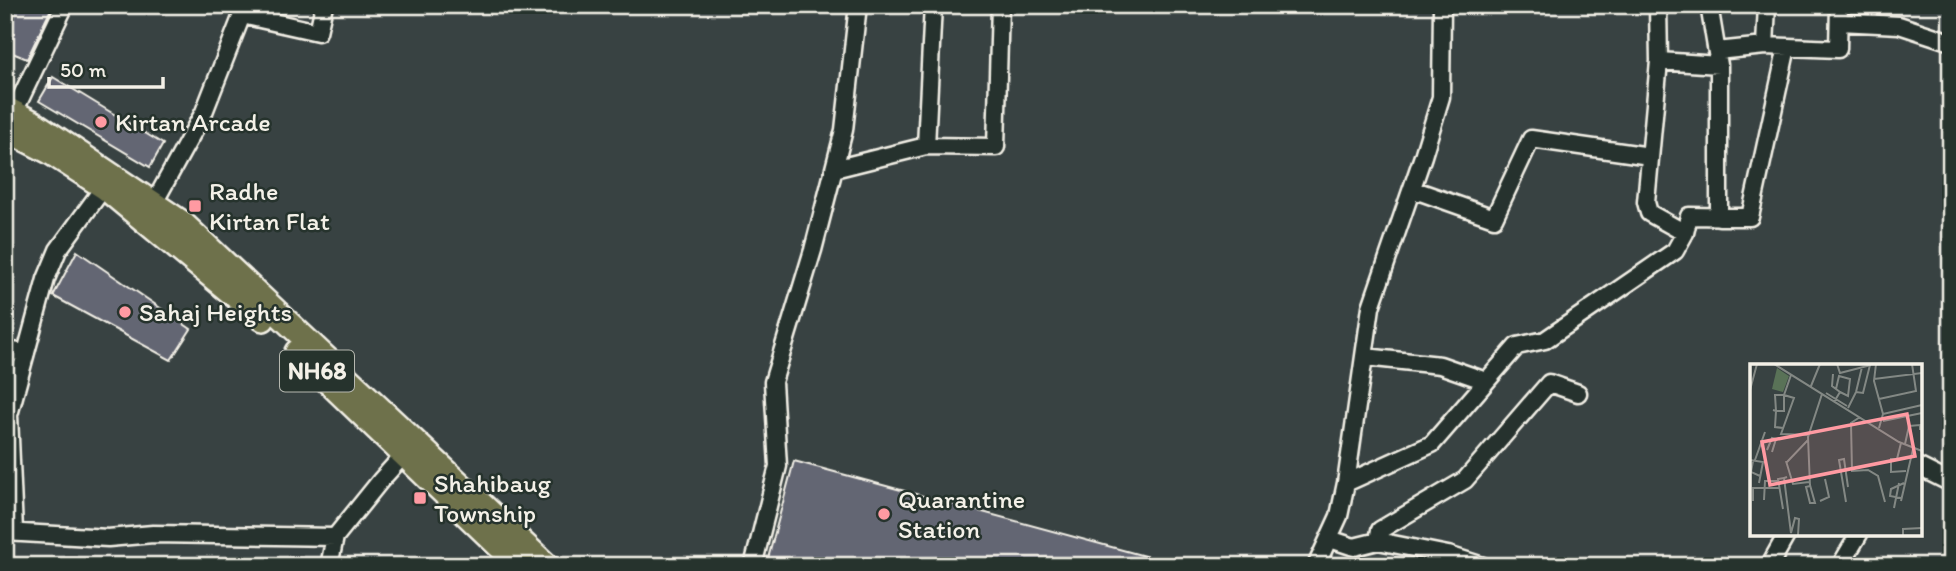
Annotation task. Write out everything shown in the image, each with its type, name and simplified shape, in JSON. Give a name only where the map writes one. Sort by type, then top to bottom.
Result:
[{"type":"highway","name":"NH68","points":[[8,116],[50,152],[104,187],[253,310],[547,566]]},
{"type":"highway","name":"NH68","points":[[8,116],[34,123],[181,222],[410,448],[520,566]]},
{"type":"street","points":[[8,116],[65,5]]},
{"type":"street","points":[[154,204],[204,112],[242,15],[318,32],[324,5]]},
{"type":"street","points":[[753,566],[778,466],[772,382],[813,250],[844,130],[858,5]]},
{"type":"street","points":[[926,146],[933,5]]},
{"type":"street","points":[[834,169],[926,146],[996,147],[1000,5]]},
{"type":"street","points":[[1316,566],[1339,516],[1371,307],[1441,97],[1442,5]]},
{"type":"street","points":[[1658,5],[1659,61],[1646,202],[1649,213],[1685,233]]},
{"type":"street","points":[[1709,5],[1718,58],[1719,217]]},
{"type":"street","points":[[1765,46],[1767,5]]},
{"type":"street","points":[[1659,61],[1718,58],[1765,46],[1838,49],[1839,14],[1899,25],[1951,42]]},
{"type":"street","points":[[1346,483],[1432,444],[1517,346],[1545,340],[1680,258],[1689,216],[1750,217],[1787,47]]},
{"type":"street","points":[[1412,189],[1494,218],[1531,139],[1650,156]]},
{"type":"street","points":[[104,187],[58,250],[46,279],[7,414],[10,531],[108,538],[153,534],[335,537]]},
{"type":"street","points":[[5,350],[26,353]]},
{"type":"street","points":[[1365,357],[1440,365],[1486,381]]},
{"type":"street","points":[[1378,541],[1380,530],[1465,480],[1549,383],[1578,393]]},
{"type":"street","points":[[329,566],[335,537],[380,480],[410,448]]},
{"type":"street","points":[[1921,468],[1951,482]]},
{"type":"street","points":[[1769,566],[1786,536]]},
{"type":"street","points":[[1840,566],[1858,536]]},
{"type":"street","points":[[1329,539],[1354,547],[1378,541],[1448,555],[1483,566]]},
{"type":"building","points":[[5,5],[53,5],[27,59],[5,50]]},
{"type":"building","name":"Kirtan Arcade","points":[[53,77],[163,144],[150,167],[39,101]]},
{"type":"building","name":"Sahaj Heights","points":[[77,251],[191,329],[171,360],[53,296]]},
{"type":"building","name":"Quarantine Station","points":[[794,461],[1167,562],[1167,566],[766,566]]},
{"type":"place","name":"Kirtan Arcade","points":[[101,122]]},
{"type":"place","name":"Radhe Kirtan Flat","points":[[195,206]]},
{"type":"place","name":"Sahaj Heights","points":[[125,312]]},
{"type":"place","name":"Shahibaug Township","points":[[420,498]]},
{"type":"place","name":"Quarantine Station","points":[[884,514]]}]
